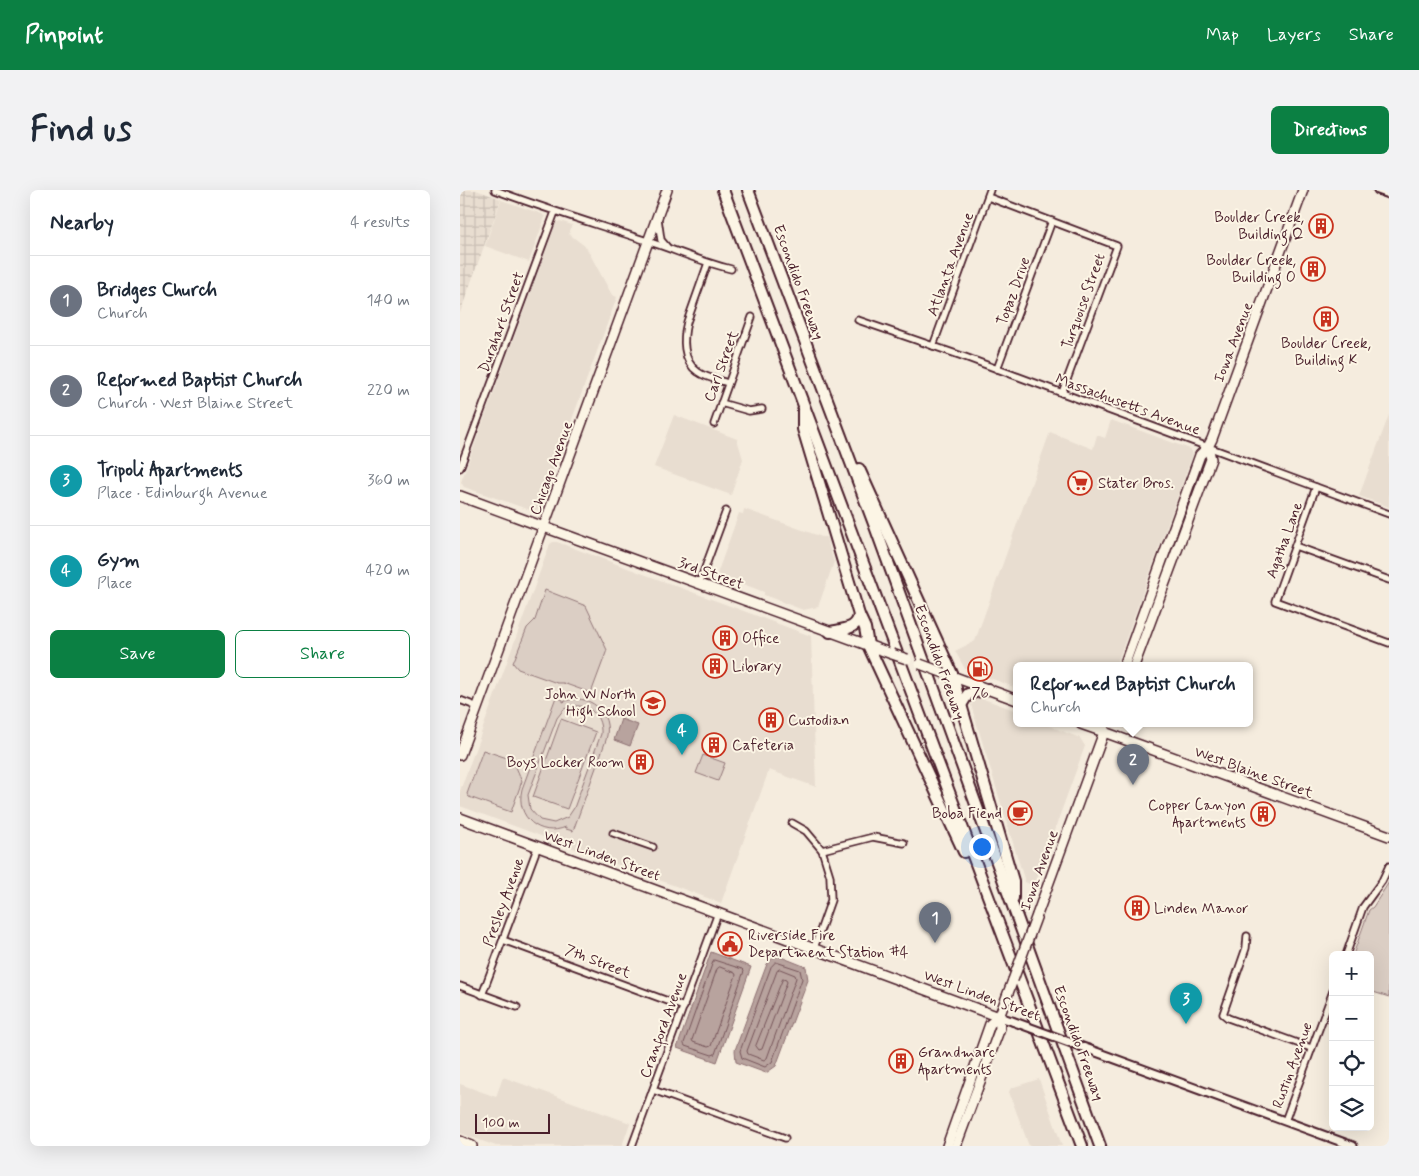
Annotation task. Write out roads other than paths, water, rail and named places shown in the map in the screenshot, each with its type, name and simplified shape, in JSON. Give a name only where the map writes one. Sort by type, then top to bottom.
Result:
[{"type":"highway","name":"Escondido Freeway","points":[[748,190],[904,608],[1100,1146]]},
{"type":"highway","points":[[723,193],[1082,1146]]},
{"type":"highway","points":[[824,393],[911,580],[961,705],[1013,881],[1014,909]]},
{"type":"highway","points":[[804,404],[803,429],[859,615],[937,794],[994,913]]},
{"type":"highway","points":[[830,632],[852,627],[858,620],[859,615]]},
{"type":"highway","points":[[961,705],[968,694],[988,689]]},
{"type":"highway","points":[[1067,1105],[1078,1146]]},
{"type":"main road","name":"Chicago Avenue","points":[[460,755],[667,190]]},
{"type":"main road","name":"Iowa Avenue","points":[[1125,662],[1200,455],[1208,447],[1303,190]]},
{"type":"main road","name":"Iowa Avenue","points":[[1135,662],[1211,459],[1208,447]]},
{"type":"main road","name":"3rd Street","points":[[460,496],[949,674]]},
{"type":"main road","points":[[949,674],[1013,698]]},
{"type":"main road","name":"Iowa Avenue","points":[[946,1146],[990,1024],[999,1016],[1005,1002],[1104,728]]},
{"type":"main road","name":"West Blaine Street","points":[[1104,728],[1389,836]]},
{"type":"main road","name":"West Linden Street","points":[[460,818],[999,1016]]},
{"type":"main road","name":"Iowa Avenue","points":[[956,1146],[1000,1028],[999,1016]]},
{"type":"main road","points":[[461,1144],[472,1146]]},
{"type":"street","points":[[495,190],[506,192],[555,212],[731,269]]},
{"type":"street","name":"Atlanta Avenue","points":[[933,346],[990,190]]},
{"type":"street","points":[[1378,190],[1389,194]]},
{"type":"street","points":[[988,197],[1052,222]]},
{"type":"street","name":"Durahart Street","points":[[460,468],[555,212]]},
{"type":"street","points":[[658,215],[660,240],[668,249]]},
{"type":"street","name":"Turquoise Street","points":[[1052,222],[1117,246],[1062,394]]},
{"type":"street","name":"Topaz Drive","points":[[997,369],[1052,222]]},
{"type":"street","points":[[708,263],[687,322],[684,347],[688,360],[698,372],[728,383]]},
{"type":"street","name":"Carl Street","points":[[714,424],[752,317]]},
{"type":"street","name":"Massachusetts Avenue","points":[[858,320],[997,369],[1389,514]]},
{"type":"street","points":[[721,403],[749,411],[762,409]]},
{"type":"street","name":"Agatha Lane","points":[[1316,487],[1275,601],[1389,644]]},
{"type":"street","points":[[699,584],[726,511]]},
{"type":"street","points":[[1295,546],[1389,580]]},
{"type":"street","points":[[460,700],[478,707]]},
{"type":"street","points":[[792,823],[806,831],[822,850],[830,876],[832,894],[814,948]]},
{"type":"street","points":[[613,833],[653,847]]},
{"type":"street","points":[[822,850],[873,837],[904,844]]},
{"type":"street","name":"Presley Avenue","points":[[482,995],[538,846]]},
{"type":"street","points":[[1347,951],[1363,907],[1382,881],[1389,866]]},
{"type":"street","name":"Cranford Avenue","points":[[632,1146],[718,913]]},
{"type":"street","points":[[1247,936],[1246,948],[1223,1014],[1228,1018],[1311,1048]]},
{"type":"street","name":"7th Street","points":[[503,940],[684,1006]]},
{"type":"street","points":[[460,986],[517,1007]]},
{"type":"street","name":"Rustin Avenue","points":[[1284,1121],[1331,996]]},
{"type":"street","name":"West Linden Street","points":[[999,1016],[1353,1146]]},
{"type":"street","points":[[653,1090],[785,1138]]},
{"type":"water","points":[[621,719],[638,725],[630,746],[614,740]]},
{"type":"water","points":[[711,952],[751,967],[717,1062],[677,1048]]},
{"type":"water","points":[[776,955],[806,967],[808,980],[776,1066],[766,1073],[736,1062],[735,1050],[767,964]]},
{"type":"place","name":"Boulder Creek, Building Q","points":[[1321,226]]},
{"type":"place","name":"Boulder Creek, Building O","points":[[1313,269]]},
{"type":"place","name":"Boulder Creek, Building K","points":[[1326,319]]},
{"type":"place","name":"Stater Bros.","points":[[1080,483]]},
{"type":"place","name":"Office","points":[[725,638]]},
{"type":"place","name":"Library","points":[[715,666]]},
{"type":"place","name":"76","points":[[980,669]]},
{"type":"place","name":"John W North High School","points":[[653,703]]},
{"type":"place","name":"Custodian","points":[[771,720]]},
{"type":"place","name":"Cafeteria","points":[[714,745]]},
{"type":"place","name":"Gym","points":[[682,755]]},
{"type":"place","name":"Boys Locker Room","points":[[641,762]]},
{"type":"place","name":"Reformed Baptist Church","points":[[1133,785]]},
{"type":"place","name":"Boba Fiend","points":[[1020,813]]},
{"type":"place","name":"Copper Canyon Apartments","points":[[1263,814]]},
{"type":"place","name":"Linden Manor","points":[[1137,908]]},
{"type":"place","name":"Bridges Church","points":[[935,943]]},
{"type":"place","name":"Riverside Fire Department Station #4","points":[[730,944]]},
{"type":"place","name":"Tripoli Apartments","points":[[1186,1024]]},
{"type":"place","name":"Grandmarc Apartments","points":[[901,1061]]}]
